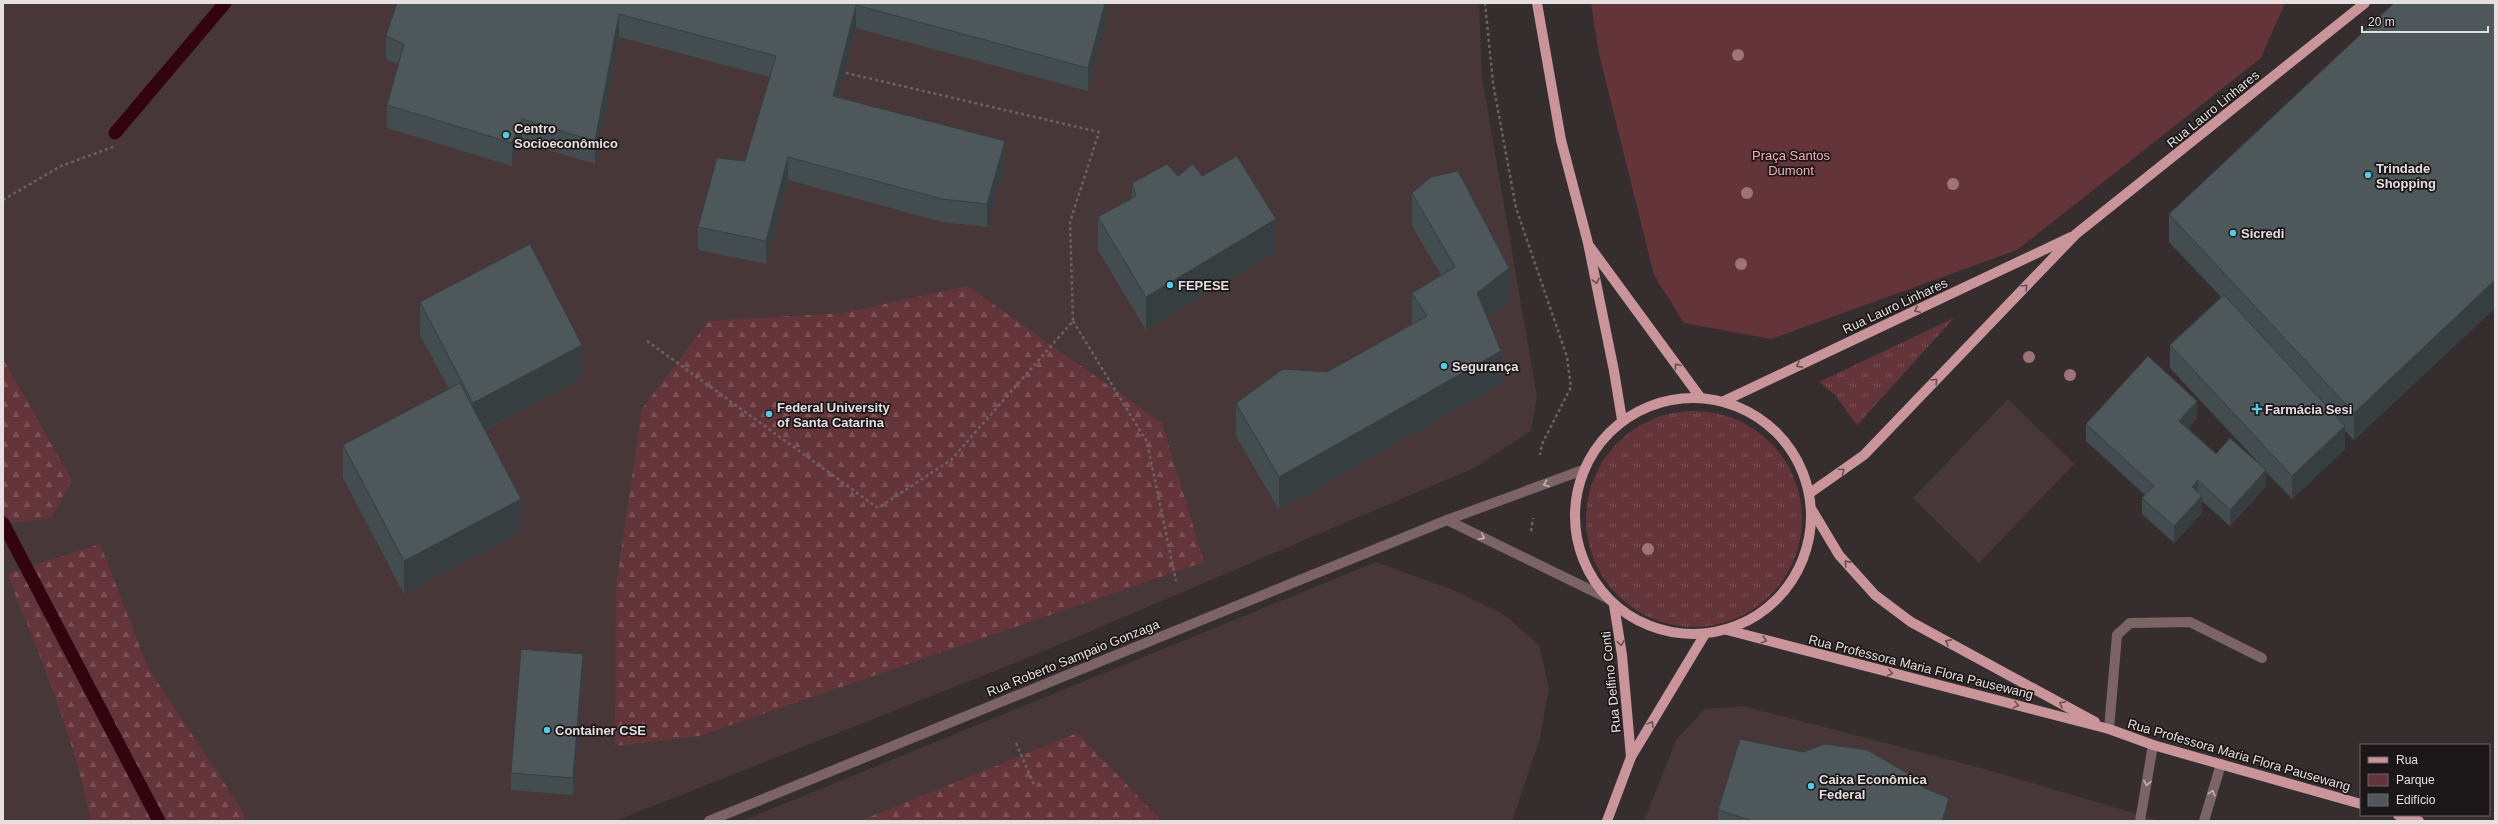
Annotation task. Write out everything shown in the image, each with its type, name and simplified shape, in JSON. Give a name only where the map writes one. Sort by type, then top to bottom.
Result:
[{"type":"main road","points":[[1537,3],[1561,140],[1588,243],[1614,371],[1622,420]]},
{"type":"main road","name":"Rua Lauro Linhares","points":[[1810,493],[1864,455],[2076,234],[2366,3]]},
{"type":"main road","name":"Rua Lauro Linhares","points":[[1724,401],[2076,234]]},
{"type":"main road","points":[[1588,243],[1700,397]]},
{"type":"main road","points":[[1700,397],[1724,401],[1756,415],[1791,448],[1810,493],[1812,510],[1803,562],[1773,605],[1727,630],[1705,634],[1672,633],[1641,623],[1611,601],[1587,570],[1576,538],[1575,503],[1583,470],[1599,443],[1622,420],[1659,402],[1700,397]]},
{"type":"main road","name":"Rua Professora Maria Flora Pausewang","points":[[1812,510],[1839,555],[1875,595],[1911,622],[2109,729]]},
{"type":"main road","name":"Rua Delfino Conti","points":[[1611,601],[1622,655],[1631,757]]},
{"type":"main road","name":"Rua Professora Maria Flora Pausewang","points":[[1727,630],[2109,729],[2153,745],[2360,804]]},
{"type":"main road","name":"Rua Delfino Conti","points":[[1607,821],[1631,757],[1705,634]]},
{"type":"main road","points":[[2402,816],[2419,821]]},
{"type":"street","name":"Rua Roberto Sampaio Gonzaga","points":[[709,821],[1447,520],[1583,470]]},
{"type":"street","points":[[1447,520],[1611,601]]},
{"type":"street","points":[[2109,729],[2118,635],[2130,623],[2190,622],[2262,658]]},
{"type":"street","points":[[2140,821],[2153,745]]},
{"type":"street","points":[[2204,821],[2221,764]]},
{"type":"path","points":[[1485,3],[1493,83],[1516,208],[1567,357],[1571,387],[1542,444]]},
{"type":"path","points":[[834,70],[1099,132],[1070,222],[1073,321],[1147,442],[1176,581]]},
{"type":"path","points":[[3,200],[61,166],[113,147]]},
{"type":"path","points":[[647,341],[878,508],[951,460],[1073,321]]},
{"type":"path","points":[[1016,743],[1035,787]]},
{"type":"shaded area","name":"Federal University of Santa Catarina","points":[[3,3],[1479,3],[1482,77],[1537,397],[1531,431],[1474,468],[1025,659],[615,821],[3,821]]},
{"type":"shaded area","points":[[2008,399],[2074,464],[1979,563],[1913,498]]},
{"type":"shaded area","points":[[1376,562],[1456,591],[1503,614],[1539,645],[1549,688],[1540,738],[1512,821],[742,821]]},
{"type":"shaded area","points":[[1743,706],[1985,769],[2161,821],[1644,821],[1676,740],[1705,709]]},
{"type":"green space","name":"Praça Santos Dumont","points":[[1591,3],[2285,3],[2261,58],[2017,250],[1771,339],[1684,323],[1654,275],[1599,54]]},
{"type":"green space","points":[[967,286],[1162,423],[1204,562],[699,736],[615,746],[616,585],[642,409],[709,321],[843,313]]},
{"type":"green space","points":[[1954,318],[1857,425],[1834,394],[1819,382]]},
{"type":"green space","points":[[3,359],[72,480],[51,518],[3,524]]},
{"type":"green space","points":[[1694,411],[1715,413],[1735,419],[1754,429],[1770,443],[1784,459],[1794,478],[1800,498],[1802,519],[1800,540],[1794,560],[1784,579],[1770,595],[1754,609],[1735,619],[1715,625],[1694,627],[1673,625],[1653,619],[1634,609],[1618,595],[1604,579],[1594,560],[1588,540],[1586,519],[1588,498],[1594,478],[1604,459],[1618,443],[1634,429],[1653,419],[1673,413]]},
{"type":"green space","points":[[100,544],[148,668],[242,810],[245,821],[91,821],[84,789],[66,727],[44,665],[7,574]]},
{"type":"green space","points":[[1077,733],[1162,821],[860,821]]},
{"type":"building","name":"Centro Socioeconômico","points":[[397,3],[1105,3],[1088,68],[856,5],[833,96],[1005,141],[987,204],[942,199],[788,157],[766,241],[698,227],[717,158],[745,161],[776,56],[619,14],[595,141],[522,119],[512,143],[387,105],[404,44],[386,36]]},
{"type":"building","name":"Trindade Shopping","points":[[2394,3],[2495,3],[2495,280],[2354,413],[2169,214]]},
{"type":"building","name":"FEPESE","points":[[1237,156],[1276,219],[1146,297],[1098,217],[1136,196],[1132,183],[1167,164],[1178,176],[1193,164],[1202,176]]},
{"type":"building","name":"Segurança","points":[[1458,171],[1509,268],[1477,293],[1501,351],[1279,477],[1236,403],[1283,369],[1327,372],[1427,316],[1412,293],[1455,267],[1412,193],[1431,177]]},
{"type":"building","points":[[530,244],[582,345],[473,403],[420,302]]},
{"type":"building","name":"Farmácia Sesi","points":[[2224,295],[2345,426],[2292,476],[2170,345]]},
{"type":"building","points":[[2148,356],[2197,401],[2179,421],[2216,454],[2230,438],[2266,470],[2230,510],[2198,480],[2192,487],[2202,496],[2174,526],[2142,498],[2154,486],[2086,424]]},
{"type":"building","points":[[460,383],[521,499],[404,561],[343,445]]},
{"type":"building","name":"Container CSE","points":[[521,649],[583,654],[573,778],[511,773]]},
{"type":"building","name":"Caixa Econômica Federal","points":[[1740,739],[1803,752],[1825,744],[1867,750],[1907,773],[1924,788],[1949,798],[1942,821],[1753,821],[1718,810]]},
{"type":"waterway","points":[[115,133],[225,3]]},
{"type":"waterway","points":[[3,523],[159,821]]},
{"type":"place","name":"Centro Socioeconômico","points":[[506,135]]},
{"type":"place","name":"Trindade Shopping","points":[[2368,175]]},
{"type":"place","name":"Sicredi","points":[[2233,233]]},
{"type":"place","name":"FEPESE","points":[[1170,285]]},
{"type":"place","name":"Segurança","points":[[1444,366]]},
{"type":"place","name":"Farmácia Sesi","points":[[2257,409]]},
{"type":"place","name":"Federal University of Santa Catarina","points":[[769,414]]},
{"type":"place","name":"Container CSE","points":[[547,730]]},
{"type":"place","name":"Caixa Econômica Federal","points":[[1811,786]]}]
